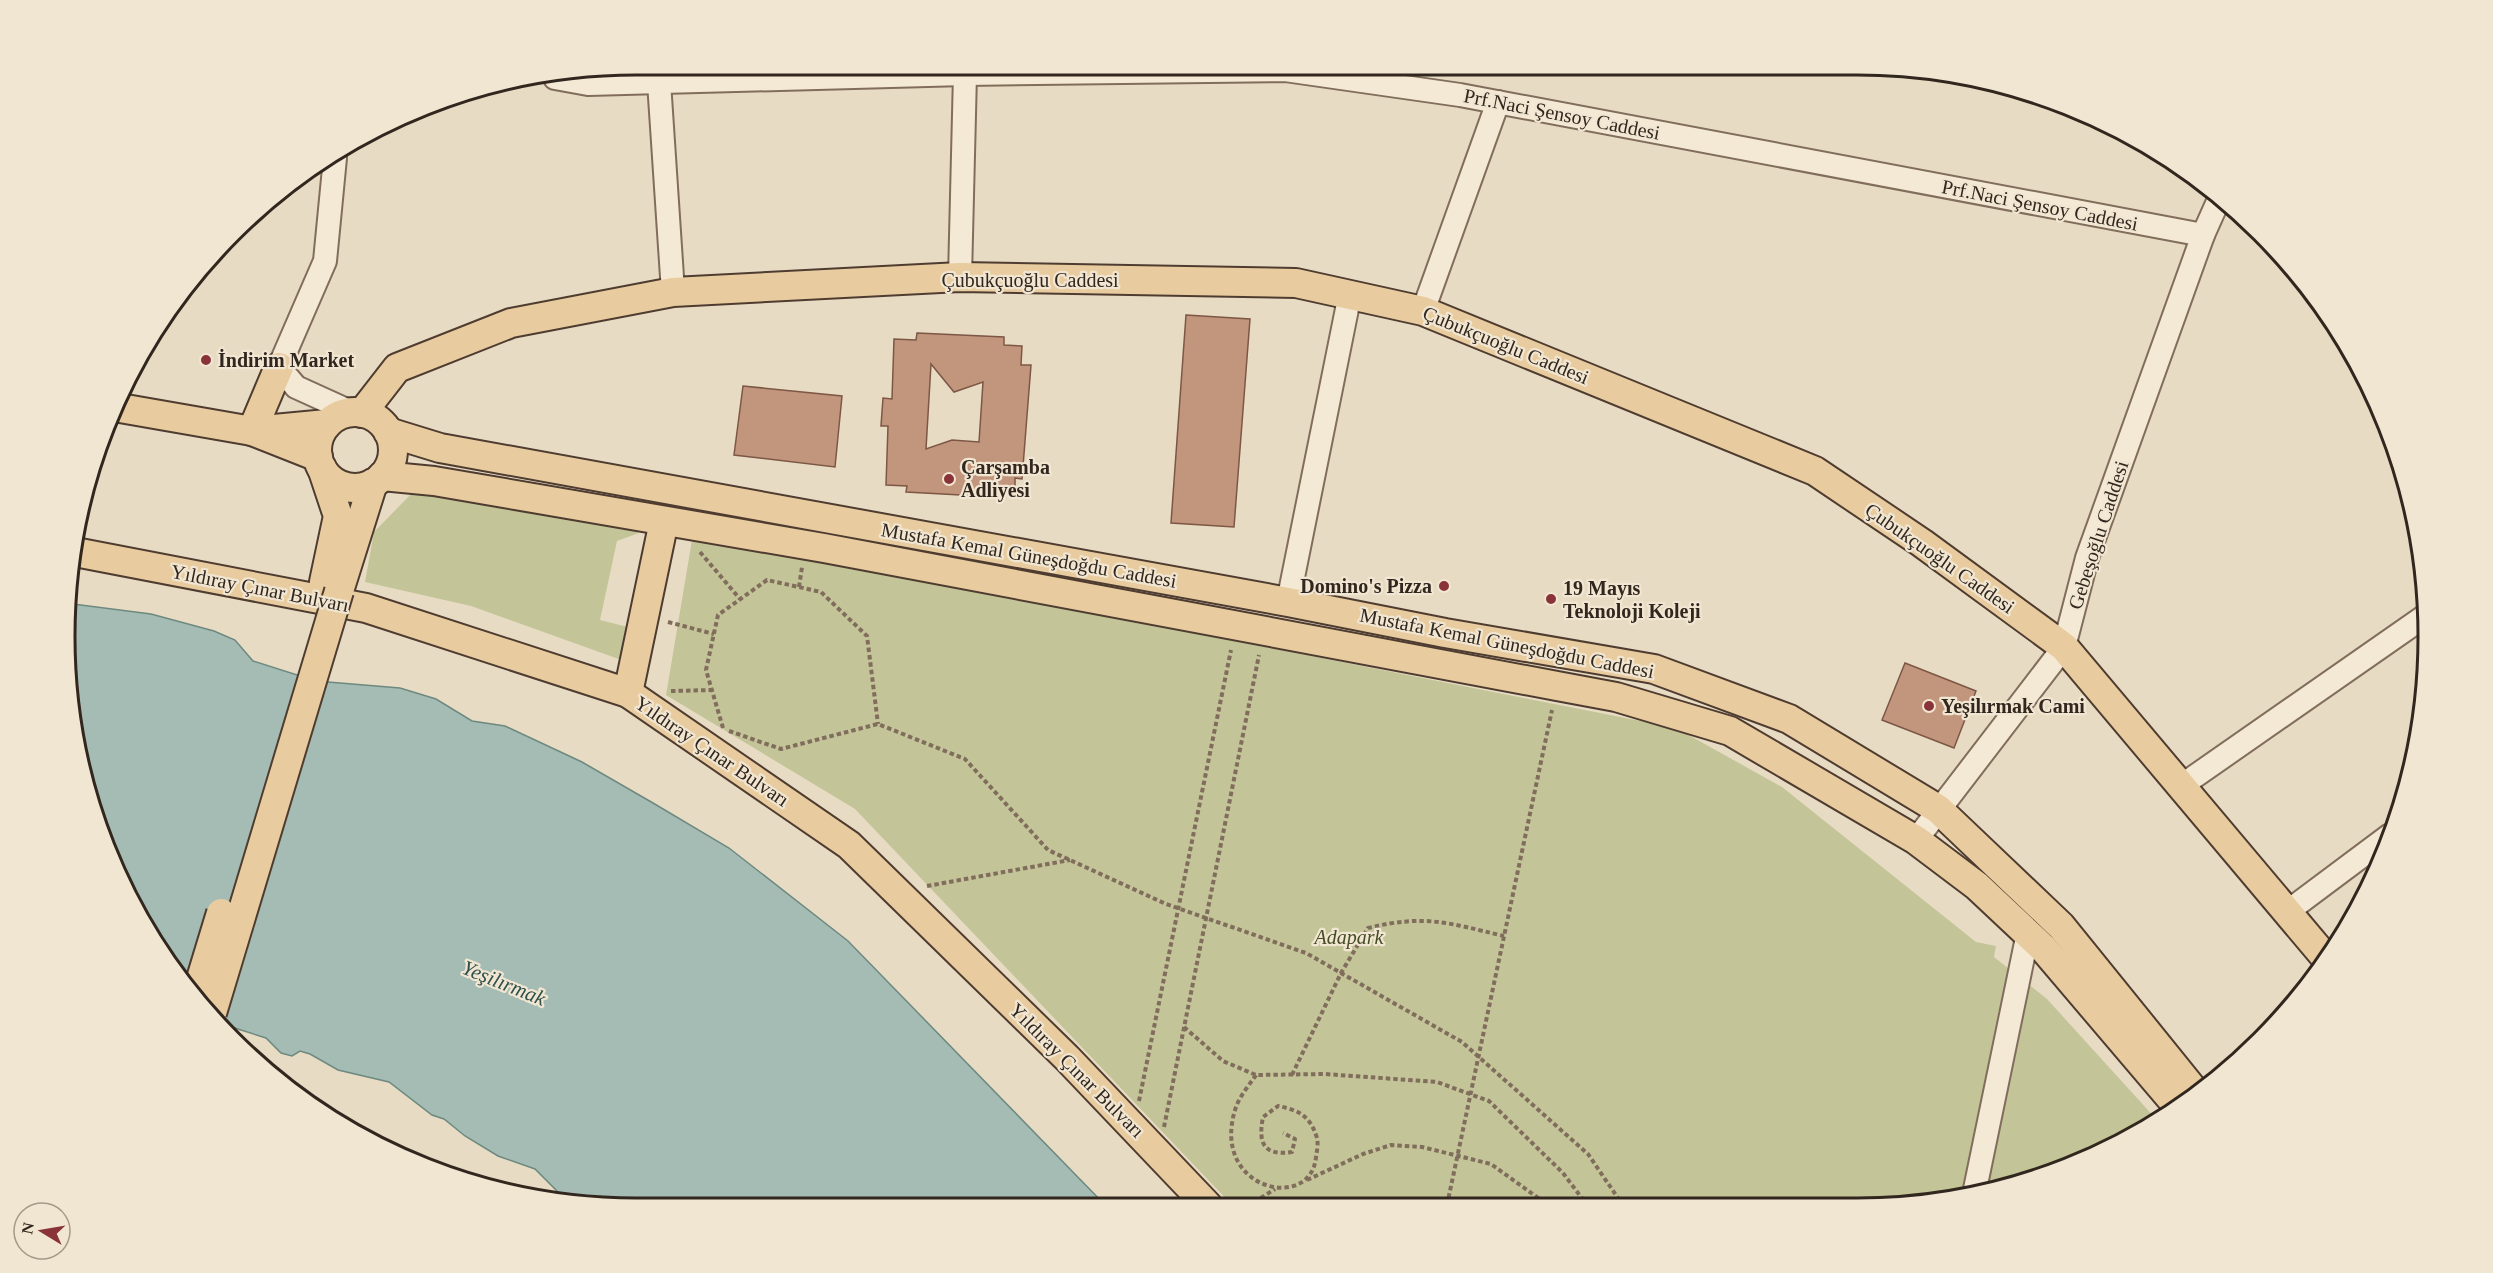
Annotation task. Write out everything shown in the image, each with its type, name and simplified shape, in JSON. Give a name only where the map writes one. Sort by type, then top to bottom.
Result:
[{"type":"main road","name":"Çubukçuoğlu Caddesi","points":[[347,416],[397,368],[501,327],[673,292],[960,277],[1296,283],[1424,311],[1815,471],[1922,543],[2064,647],[2321,952]]},
{"type":"main road","points":[[252,431],[279,367]]},
{"type":"main road","points":[[124,409],[252,431],[320,463],[339,484],[362,487],[378,480]]},
{"type":"main road","points":[[198,987],[331,586],[378,480],[393,455],[388,432],[373,416],[347,416],[252,431]]},
{"type":"main road","points":[[214,1006],[331,586],[338,516],[320,463],[321,434],[347,416]]},
{"type":"main road","name":"Mustafa Kemal Güneşdoğdu Caddesi","points":[[388,432],[441,448],[1288,602],[1445,633],[1653,669],[1788,718],[1938,809],[2061,926],[2191,1087]]},
{"type":"main road","name":"Mustafa Kemal Güneşdoğdu Caddesi","points":[[378,480],[434,481],[1264,631],[1616,697],[1730,731],[1916,840],[1977,886],[2028,933],[2172,1100]]},
{"type":"main road","points":[[628,693],[644,615],[669,522]]},
{"type":"main road","name":"Yıldıray Çınar Bulvarı","points":[[82,553],[366,608],[628,693],[849,845],[1067,1058],[1200,1198]]},
{"type":"street","name":"Prf.Naci Şensoy Caddesi","points":[[565,80],[588,84],[659,82],[727,75]]},
{"type":"street","points":[[960,277],[965,75]]},
{"type":"street","name":"Prf.Naci Şensoy Caddesi","points":[[1341,75],[1498,102],[2203,236]]},
{"type":"street","points":[[659,82],[673,292]]},
{"type":"street","points":[[1424,311],[1498,102]]},
{"type":"street","points":[[334,164],[325,261],[279,367],[296,387],[347,416]]},
{"type":"street","name":"Gebeşoğlu Caddesi","points":[[1916,840],[2064,647],[2087,558],[2203,236],[2216,206]]},
{"type":"street","points":[[1288,602],[1350,294]]},
{"type":"street","points":[[2181,786],[2418,621]]},
{"type":"street","points":[[2288,912],[2378,844]]},
{"type":"street","points":[[1976,1185],[2028,933]]},
{"type":"path","points":[[669,522],[740,599]]},
{"type":"path","points":[[878,724],[867,636],[821,592],[767,580],[718,615],[706,670],[724,730],[781,749],[878,724],[965,759],[1048,850],[1179,908],[1306,953],[1462,1042],[1588,1154],[1618,1198]]},
{"type":"path","points":[[644,615],[714,634]]},
{"type":"path","points":[[1134,1128],[1236,626]]},
{"type":"path","points":[[1159,1154],[1264,631]]},
{"type":"path","points":[[1449,1198],[1557,686]]},
{"type":"path","points":[[897,892],[1070,860]]},
{"type":"path","points":[[1292,1075],[1341,973],[1368,928],[1402,920],[1433,920],[1504,936]]},
{"type":"path","points":[[1184,1027],[1223,1061],[1256,1076],[1292,1075],[1437,1082],[1489,1101],[1563,1173],[1582,1198]]},
{"type":"path","points":[[1256,1076],[1237,1106],[1230,1137],[1241,1169],[1260,1185],[1275,1189]]},
{"type":"path","points":[[1283,1133],[1295,1139],[1292,1152],[1278,1154],[1266,1148],[1260,1136],[1263,1117],[1278,1106],[1296,1110],[1311,1121],[1318,1140],[1315,1168],[1304,1182]]},
{"type":"path","points":[[1261,1198],[1275,1189],[1304,1182],[1363,1154],[1391,1145],[1422,1148],[1491,1164],[1538,1198]]},
{"type":"green space","points":[[413,492],[618,519],[639,533],[617,541],[600,620],[632,628],[627,662],[471,606],[365,582],[374,532]]},
{"type":"green space","name":"Adapark","points":[[693,534],[1676,728],[1782,787],[1976,942],[1996,946],[1994,957],[2047,999],[2151,1114],[2105,1140],[2037,1168],[1966,1187],[1893,1197],[1225,1198],[855,809],[666,695]]},
{"type":"water","name":"Yeşilırmak","points":[[76,604],[151,614],[214,631],[235,640],[253,661],[316,681],[400,688],[436,699],[472,721],[505,726],[582,762],[653,803],[729,848],[848,941],[1098,1198],[636,1198],[558,1192],[535,1169],[498,1156],[465,1136],[444,1119],[432,1115],[389,1082],[338,1070],[300,1051],[292,1056],[281,1053],[266,1038],[233,1027],[191,978],[150,917],[118,851],[94,782],[86,746],[76,673]]},
{"type":"building","points":[[1186,315],[1250,319],[1234,527],[1171,523]]},
{"type":"building","points":[[917,333],[1004,337],[1004,345],[1022,346],[1021,365],[1031,365],[1022,479],[1015,478],[1015,491],[997,490],[997,497],[906,492],[907,486],[886,485],[888,426],[881,426],[883,398],[892,399],[894,339],[916,340]],"holes":[[[931,364],[954,392],[983,382],[979,442],[952,440],[926,449]]]},
{"type":"building","points":[[743,386],[842,396],[835,467],[734,455]]},
{"type":"building","name":"Yeşilırmak Cami","points":[[1905,663],[1976,691],[1954,748],[1882,720]]},
{"type":"place","name":"İndirim Market","points":[[206,360]]},
{"type":"place","name":"Çarşamba Adliyesi","points":[[949,479]]},
{"type":"place","name":"Domino's Pizza","points":[[1444,586]]},
{"type":"place","name":"19 Mayıs Teknoloji Koleji","points":[[1551,599]]},
{"type":"place","name":"Yeşilırmak Cami","points":[[1929,706]]}]
